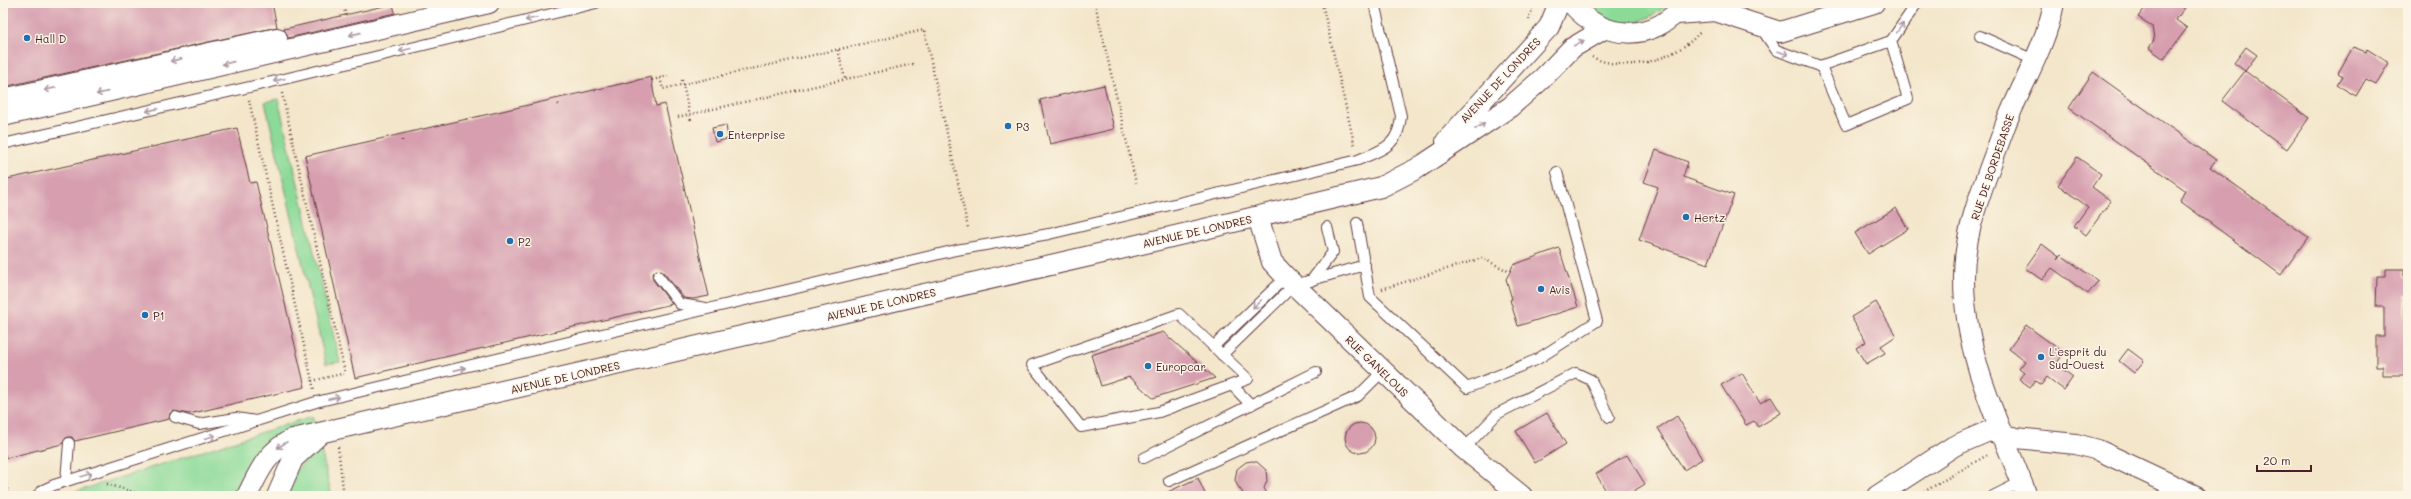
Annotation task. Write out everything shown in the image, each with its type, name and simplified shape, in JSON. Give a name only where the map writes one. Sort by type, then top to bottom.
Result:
[{"type":"street","points":[[3,99],[433,3]]},
{"type":"street","points":[[3,116],[488,3]]},
{"type":"street","name":"AVENUE DE LONDRES","points":[[1435,154],[1460,124],[1550,27],[1559,3]]},
{"type":"street","points":[[1571,3],[1581,15],[1604,29],[1617,33],[1639,33],[1659,26],[1681,8],[1713,7],[1780,32],[1874,3]]},
{"type":"street","name":"RUE DE BORDEBASSE","points":[[2024,489],[1978,364],[1969,329],[1964,279],[1966,254],[1976,206],[2012,108],[2050,27],[2054,3]]},
{"type":"street","name":"AVENUE DE LONDRES","points":[[247,496],[262,466],[276,449],[293,439],[319,435],[1258,217],[1381,187],[1418,168],[1435,154],[1510,107],[1544,78],[1572,48],[1604,29]]},
{"type":"street","name":"RUE GANELOUS","points":[[1258,217],[1272,262],[1297,281],[1382,372],[1464,449],[1522,496]]},
{"type":"street","points":[[1877,496],[1954,446],[1989,431],[2003,435],[2076,444],[2098,450],[2196,496]]},
{"type":"street","name":"AVENUE DE LONDRES","points":[[277,496],[293,459],[319,435]]},
{"type":"lane","points":[[3,144],[280,80],[596,3]]},
{"type":"lane","points":[[37,496],[43,490],[66,481],[316,402],[956,250],[1049,234],[1358,160],[1392,144],[1400,128],[1401,116],[1374,3]]},
{"type":"lane","points":[[1758,25],[1776,50],[1821,66],[1891,41],[1917,3]]},
{"type":"lane","points":[[1980,36],[2034,60]]},
{"type":"lane","points":[[1821,66],[1846,125],[1908,99],[1891,41]]},
{"type":"lane","points":[[1356,223],[1370,297],[1466,388],[1536,360],[1597,321],[1557,172]]},
{"type":"lane","points":[[1213,347],[1333,252],[1328,227]]},
{"type":"lane","points":[[1222,355],[1297,281],[1365,265]]},
{"type":"lane","points":[[658,276],[680,304],[712,309]]},
{"type":"lane","points":[[1179,314],[1222,355],[1248,379],[1159,412],[1081,427],[1032,365],[1179,314]]},
{"type":"lane","points":[[1144,458],[1316,372]]},
{"type":"lane","points":[[1169,481],[1358,396],[1382,372]]},
{"type":"lane","points":[[1464,449],[1497,414],[1576,373],[1591,380],[1609,417]]},
{"type":"lane","points":[[1232,385],[1251,405]]},
{"type":"lane","points":[[175,417],[199,424],[236,418],[257,421]]},
{"type":"lane","points":[[66,481],[69,443]]},
{"type":"lane","points":[[1993,496],[2024,489]]},
{"type":"path","points":[[1095,3],[1136,183]]},
{"type":"path","points":[[1322,3],[1358,160]]},
{"type":"path","points":[[660,78],[663,89],[924,30],[968,228]]},
{"type":"path","points":[[838,50],[845,79]]},
{"type":"path","points":[[678,117],[913,64]]},
{"type":"path","points":[[652,80],[668,76]]},
{"type":"path","points":[[280,80],[345,373],[312,381]]},
{"type":"path","points":[[682,80],[691,121]]},
{"type":"path","points":[[246,88],[316,402]]},
{"type":"path","points":[[1368,286],[1380,289],[1482,258],[1510,272]]},
{"type":"path","points":[[1917,496],[1988,454]]},
{"type":"path","points":[[3,473],[8,496]]},
{"type":"path","points":[[104,482],[147,496]]},
{"type":"green space","points":[[1582,3],[1670,3],[1659,12],[1648,18],[1637,22],[1626,23],[1615,22],[1604,18],[1593,12]]},
{"type":"green space","points":[[278,99],[340,362],[326,364],[265,102]]},
{"type":"green space","points":[[313,416],[316,426],[277,445],[258,459],[250,468],[236,496],[62,496]]},
{"type":"green space","points":[[320,446],[332,496],[286,496],[296,470]]},
{"type":"building","points":[[3,3],[272,3],[277,27],[3,87]]},
{"type":"building","points":[[2149,3],[2188,3],[2176,20],[2187,28],[2164,59],[2149,48],[2154,40],[2152,26],[2138,17]]},
{"type":"building","points":[[393,4],[395,13],[288,38],[284,29]]},
{"type":"building","points":[[2246,47],[2257,55],[2245,71],[2234,63]]},
{"type":"building","points":[[2353,47],[2366,52],[2367,49],[2389,63],[2376,84],[2366,79],[2356,96],[2337,85],[2343,76],[2338,73]]},
{"type":"building","points":[[2245,71],[2309,118],[2287,149],[2222,101]]},
{"type":"building","points":[[2093,72],[2216,160],[2210,167],[2308,237],[2281,275],[2180,201],[2185,190],[2069,108]]},
{"type":"building","name":"P2","points":[[651,77],[656,106],[665,104],[709,296],[693,299],[684,298],[663,272],[657,270],[652,274],[653,280],[672,304],[355,378],[305,156]]},
{"type":"building","points":[[1104,85],[1114,129],[1050,144],[1040,100]]},
{"type":"building","name":"Enterprise","points":[[726,125],[728,139],[715,142],[712,128]]},
{"type":"building","name":"P1","points":[[237,128],[250,183],[256,182],[305,387],[189,414],[174,411],[170,413],[169,419],[75,441],[72,437],[67,437],[62,444],[6,458],[3,447],[3,180]]},
{"type":"building","name":"Hertz","points":[[1656,150],[1688,162],[1683,177],[1734,195],[1708,264],[1639,240],[1658,187],[1644,182]]},
{"type":"building","points":[[2077,157],[2101,174],[2092,187],[2111,201],[2086,235],[2074,226],[2088,207],[2058,185]]},
{"type":"building","points":[[1896,208],[1908,229],[1868,254],[1855,233]]},
{"type":"building","points":[[2042,244],[2059,257],[2057,260],[2061,255],[2098,281],[2088,294],[2052,268],[2042,280],[2025,268]]},
{"type":"building","name":"Avis","points":[[1559,248],[1578,307],[1518,326],[1510,300],[1512,299],[1506,279],[1513,265]]},
{"type":"building","points":[[2386,269],[2404,269],[2404,277],[2408,277],[2408,294],[2405,294],[2405,336],[2408,336],[2408,353],[2405,353],[2404,375],[2383,375],[2383,366],[2376,366],[2376,336],[2384,336],[2384,307],[2376,307],[2377,277],[2386,277]]},
{"type":"building","points":[[1876,302],[1896,336],[1881,346],[1885,353],[1866,364],[1856,348],[1866,342],[1851,317]]},
{"type":"building","name":"L'esprit du Sud-Ouest","points":[[2026,325],[2064,353],[2056,364],[2073,377],[2064,390],[2047,377],[2041,385],[2035,381],[2030,387],[2019,379],[2024,373],[2019,369],[2025,361],[2009,349]]},
{"type":"building","name":"Europcar","points":[[1163,332],[1215,378],[1153,398],[1129,377],[1101,386],[1091,355]]},
{"type":"building","points":[[2128,349],[2144,361],[2134,373],[2119,361]]},
{"type":"building","points":[[1742,373],[1760,403],[1771,397],[1781,413],[1758,427],[1754,421],[1746,425],[1721,385]]},
{"type":"building","points":[[1547,413],[1566,444],[1535,463],[1516,431]]},
{"type":"building","points":[[1677,416],[1702,459],[1684,470],[1658,428]]},
{"type":"building","points":[[1360,423],[1366,424],[1374,432],[1374,444],[1366,452],[1360,453],[1354,452],[1346,444],[1345,438],[1346,432],[1354,424]]},
{"type":"building","points":[[1627,455],[1645,484],[1626,496],[1609,496],[1596,474]]},
{"type":"building","points":[[1246,462],[1257,462],[1266,470],[1267,481],[1264,488],[1268,496],[1245,496],[1237,485],[1235,480],[1237,469]]},
{"type":"building","points":[[1198,478],[1206,496],[1159,496]]},
{"type":"place","name":"Hall D","points":[[27,38]]},
{"type":"place","name":"P3","points":[[1008,126]]},
{"type":"place","name":"Enterprise","points":[[720,134]]},
{"type":"place","name":"Hertz","points":[[1686,217]]},
{"type":"place","name":"P2","points":[[510,241]]},
{"type":"place","name":"Avis","points":[[1541,289]]},
{"type":"place","name":"P1","points":[[145,315]]},
{"type":"place","name":"L'esprit du Sud-Ouest","points":[[2041,357]]},
{"type":"place","name":"Europcar","points":[[1148,366]]}]
